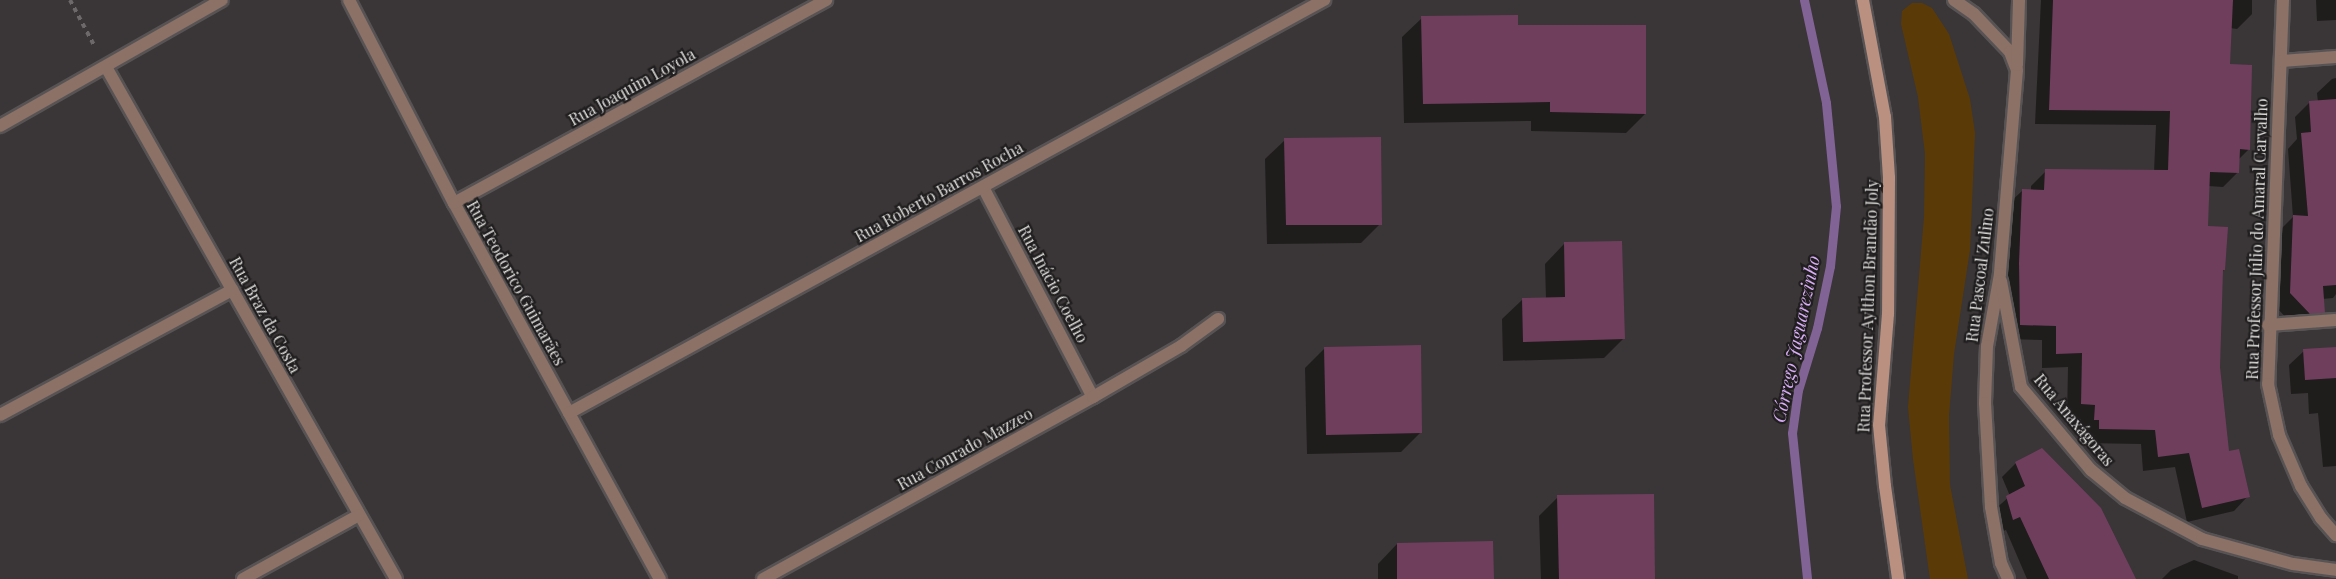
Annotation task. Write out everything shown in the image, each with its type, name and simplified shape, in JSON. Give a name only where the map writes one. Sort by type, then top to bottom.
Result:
[{"type":"street","name":"Rua Teodorico Guimarães","points":[[349,0],[454,203],[660,579]]},
{"type":"street","name":"Rua Joaquim Loyola","points":[[454,203],[826,0]]},
{"type":"street","name":"Rua Roberto Barros Rocha","points":[[569,413],[1324,0]]},
{"type":"street","name":"Rua Professor Aylthon Brandão Joly","points":[[1863,0],[1885,117],[1889,178],[1888,314],[1880,425],[1885,486],[1898,579]]},
{"type":"street","points":[[1954,0],[1974,14],[2010,52],[2017,70]]},
{"type":"street","name":"Rua Pascoal Zulino","points":[[2008,579],[2001,563],[1991,507],[1985,402],[1987,346],[2000,274],[2017,70],[2019,0]]},
{"type":"street","name":"Rua Professor Júlio do Amaral Carvalho","points":[[2283,0],[2268,325],[2268,384],[2279,435],[2301,486],[2321,518],[2336,534]]},
{"type":"street","points":[[0,126],[218,1]]},
{"type":"street","points":[[2281,61],[2336,57]]},
{"type":"street","name":"Rua Braz da Costa","points":[[106,67],[396,579]]},
{"type":"street","name":"Rua Inácio Coelho","points":[[983,187],[1093,398]]},
{"type":"street","name":"Rua Anaxágoras","points":[[2000,274],[2021,387],[2091,470],[2125,498],[2202,539],[2293,564],[2336,570]]},
{"type":"street","points":[[0,415],[232,290]]},
{"type":"street","name":"Rua Conrado Mazzeo","points":[[763,579],[1093,398],[1181,346],[1218,319]]},
{"type":"street","points":[[2268,325],[2336,320]]},
{"type":"street","points":[[243,579],[359,515]]},
{"type":"path","points":[[69,0],[106,67]]},
{"type":"shaded area","points":[[1912,3],[1922,3],[1932,8],[1949,34],[1970,99],[1975,133],[1970,250],[1954,354],[1949,416],[1950,485],[1968,579],[1930,579],[1913,459],[1908,407],[1924,217],[1925,154],[1918,97],[1901,24],[1902,11]]},
{"type":"building","points":[[2053,0],[2233,0],[2230,64],[2252,65],[2250,150],[2240,149],[2239,173],[2210,172],[2208,226],[2228,227],[2225,270],[2223,270],[2220,367],[2229,451],[2239,449],[2250,497],[2202,508],[2189,453],[2158,457],[2155,430],[2099,429],[2099,420],[2094,420],[2095,405],[2081,404],[2082,353],[2056,354],[2056,326],[2020,325],[2019,263],[2022,189],[2044,190],[2045,169],[2168,170],[2170,111],[2049,110]]},
{"type":"building","points":[[1518,15],[1518,25],[1646,25],[1646,114],[1550,112],[1550,102],[1423,104],[1421,16]]},
{"type":"building","points":[[2336,99],[2336,285],[2323,286],[2325,313],[2310,314],[2290,293],[2293,215],[2308,216],[2301,133],[2311,132],[2309,101]]},
{"type":"building","points":[[1381,137],[1382,225],[1286,225],[1284,138]]},
{"type":"building","points":[[1622,241],[1625,339],[1523,342],[1522,298],[1565,297],[1564,242]]},
{"type":"building","points":[[1421,345],[1422,433],[1326,435],[1324,347]]},
{"type":"building","points":[[2336,347],[2336,378],[2305,380],[2303,349]]},
{"type":"building","points":[[2042,448],[2101,508],[2136,579],[2049,579],[2020,517],[2013,520],[2006,496],[2025,486],[2015,462]]},
{"type":"building","points":[[1654,494],[1655,579],[1559,579],[1557,495]]},
{"type":"building","points":[[1493,541],[1494,579],[1397,579],[1397,543]]},
{"type":"waterway","name":"Córrego Jaguarezinho","points":[[1804,0],[1826,103],[1836,206],[1830,266],[1817,328],[1798,390],[1792,433],[1807,579]]}]
